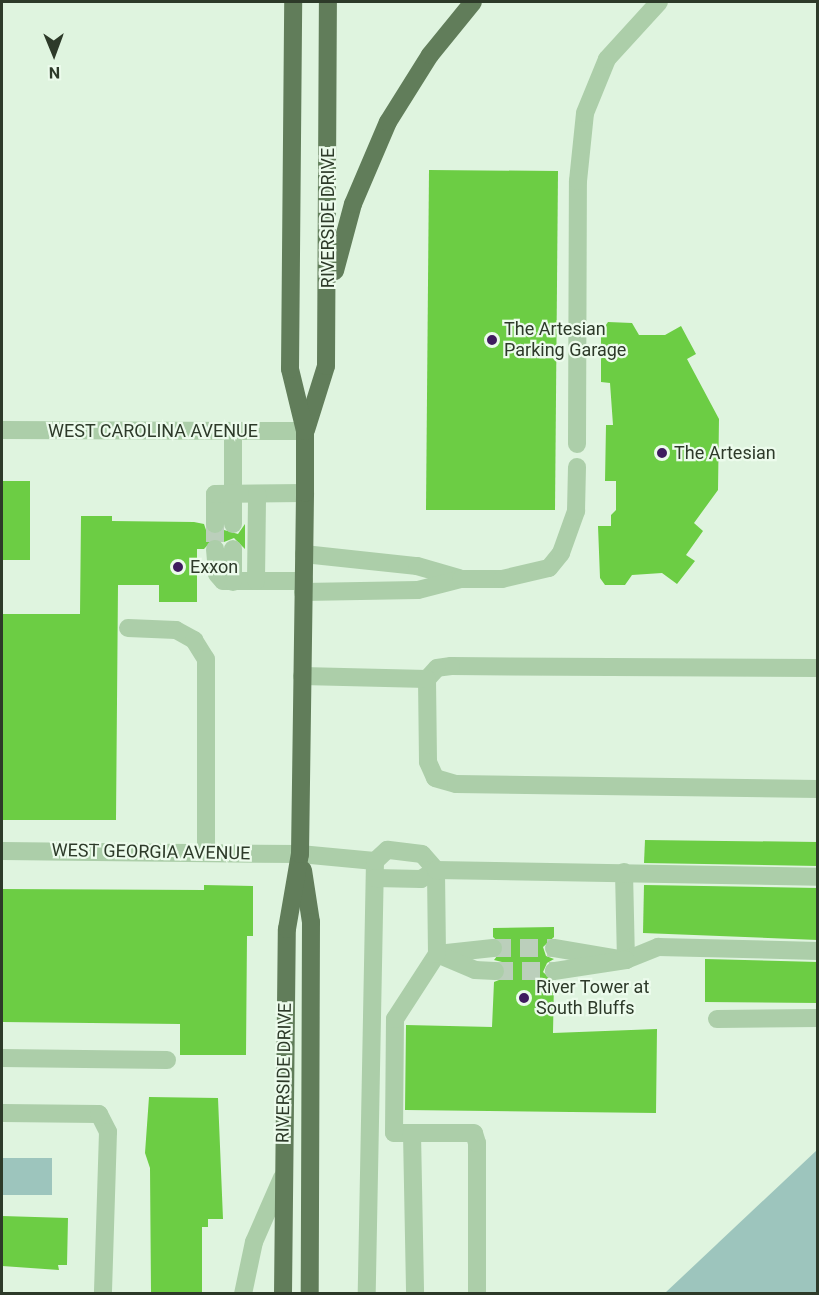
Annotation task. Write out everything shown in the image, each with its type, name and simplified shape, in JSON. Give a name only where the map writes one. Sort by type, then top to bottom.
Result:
[{"type":"main road","name":"RIVERSIDE DRIVE","points":[[282,1293],[287,929],[300,854],[305,494],[305,431],[290,369],[293,2]]},
{"type":"main road","name":"RIVERSIDE DRIVE","points":[[305,431],[326,366],[328,2]]},
{"type":"main road","points":[[328,296],[353,204],[388,122],[430,55],[473,2]]},
{"type":"main road","name":"RIVERSIDE DRIVE","points":[[300,854],[311,922],[309,1293]]},
{"type":"street","points":[[577,444],[578,181],[585,113],[607,58],[644,9],[659,2]]},
{"type":"street","name":"WEST CAROLINA AVENUE","points":[[2,430],[305,431]]},
{"type":"street","points":[[232,431],[232,493]]},
{"type":"street","points":[[224,549],[217,574],[222,581],[418,590],[461,579],[502,579],[549,568],[561,553],[576,511],[577,467]]},
{"type":"street","points":[[224,524],[215,494],[305,494]]},
{"type":"street","points":[[256,582],[257,494]]},
{"type":"street","points":[[304,554],[417,566],[461,579]]},
{"type":"street","points":[[128,628],[176,630],[194,640],[206,659],[206,853]]},
{"type":"street","points":[[818,668],[451,666],[436,668],[428,679],[428,762],[435,778],[456,784],[818,789]]},
{"type":"street","points":[[302,676],[428,679]]},
{"type":"street","name":"WEST GEORGIA AVENUE","points":[[2,850],[300,854],[421,879],[436,870],[818,877]]},
{"type":"street","points":[[367,1293],[375,869],[387,850],[422,854],[436,870],[438,954],[395,1019],[394,1133],[474,1133],[477,1143],[477,1293]]},
{"type":"street","points":[[624,872],[626,960]]},
{"type":"street","points":[[554,971],[626,960],[658,947],[818,951]]},
{"type":"street","points":[[438,954],[493,948]]},
{"type":"street","points":[[554,948],[626,960]]},
{"type":"street","points":[[438,954],[476,970],[495,971]]},
{"type":"street","points":[[717,1019],[818,1018]]},
{"type":"street","points":[[2,1058],[167,1060]]},
{"type":"street","points":[[2,1113],[99,1114],[108,1132],[103,1293]]},
{"type":"street","points":[[412,1133],[415,1293]]},
{"type":"street","points":[[243,1293],[254,1242],[282,1178]]},
{"type":"shaded area","points":[[817,1150],[817,1293],[665,1293]]},
{"type":"shaded area","points":[[2,1158],[52,1158],[52,1195],[2,1195]]},
{"type":"building","name":"The Artesian Parking Garage","points":[[429,170],[558,171],[555,510],[426,510]]},
{"type":"building","name":"The Artesian","points":[[608,322],[632,323],[639,335],[665,335],[681,326],[696,354],[687,359],[719,419],[718,490],[694,523],[703,531],[686,555],[695,561],[677,584],[662,573],[632,575],[625,585],[605,585],[600,578],[598,526],[611,526],[611,515],[616,510],[616,481],[605,481],[606,425],[613,425],[610,383],[601,382],[601,332]]},
{"type":"building","points":[[2,481],[30,481],[30,560],[2,560]]},
{"type":"building","points":[[81,516],[112,516],[112,521],[194,522],[204,524],[206,530],[214,535],[224,530],[238,534],[245,524],[245,549],[234,538],[224,542],[214,538],[204,549],[197,549],[197,602],[159,602],[159,585],[118,585],[116,820],[2,820],[2,614],[80,614]]},
{"type":"building","points":[[645,840],[818,842],[818,866],[644,863]]},
{"type":"building","points":[[204,885],[253,886],[253,936],[247,936],[246,1055],[180,1055],[180,1024],[2,1022],[2,889],[204,890]]},
{"type":"building","points":[[644,885],[818,888],[818,940],[643,933]]},
{"type":"building","name":"River Tower at South Bluffs","points":[[554,927],[554,937],[543,947],[546,956],[554,959],[547,963],[543,972],[554,982],[553,1033],[657,1029],[656,1113],[405,1110],[406,1025],[492,1027],[494,982],[504,978],[506,971],[502,962],[494,960],[504,947],[493,937],[493,928]]},
{"type":"building","points":[[705,959],[818,962],[818,1003],[705,1002]]},
{"type":"building","points":[[149,1097],[218,1098],[223,1219],[208,1219],[208,1227],[202,1227],[202,1293],[151,1293],[150,1168],[145,1153]]},
{"type":"building","points":[[2,1216],[68,1218],[67,1265],[58,1265],[59,1270],[2,1266]]},
{"type":"tunnel","points":[[215,524],[215,549]]},
{"type":"tunnel","points":[[493,948],[554,948]]},
{"type":"tunnel","points":[[495,971],[554,971]]},
{"type":"place","name":"The Artesian Parking Garage","points":[[492,340]]},
{"type":"place","name":"The Artesian","points":[[662,453]]},
{"type":"place","name":"Exxon","points":[[178,567]]},
{"type":"place","name":"River Tower at South Bluffs","points":[[524,998]]}]
